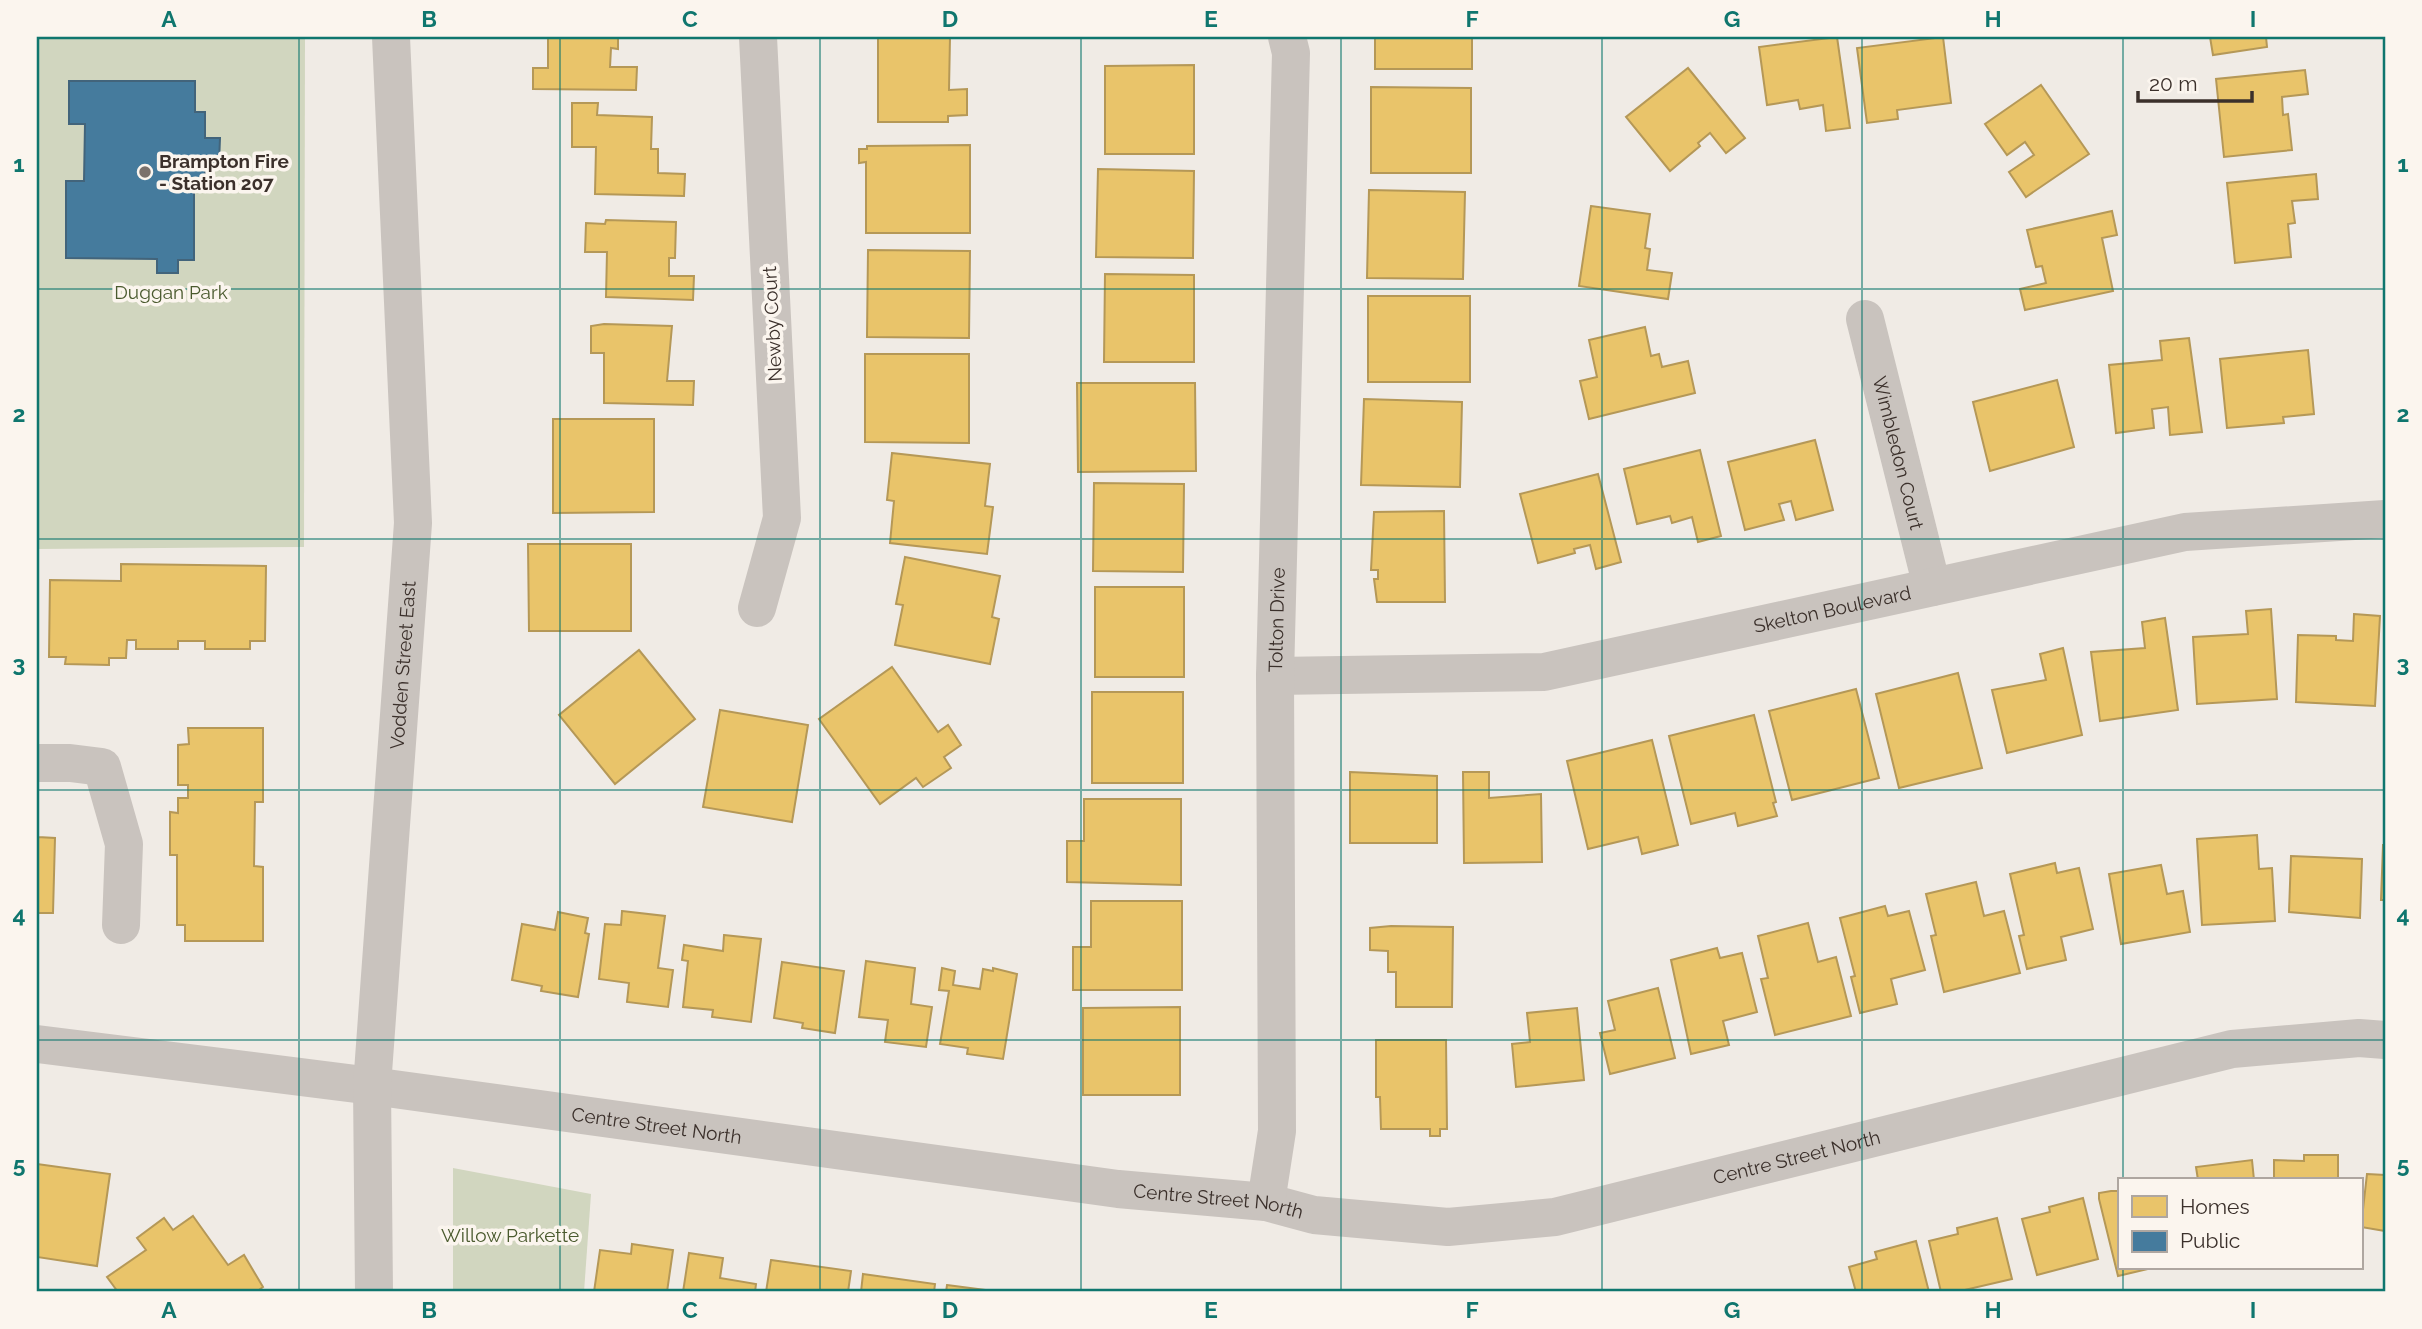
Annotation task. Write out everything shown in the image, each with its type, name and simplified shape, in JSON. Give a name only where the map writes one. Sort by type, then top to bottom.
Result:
[{"type":"street","name":"Vodden Street East","points":[[374,1292],[372,1086],[413,523],[391,37]]},
{"type":"street","name":"Newby Court","points":[[757,608],[782,518],[758,37]]},
{"type":"street","name":"Tolton Drive","points":[[1266,1202],[1277,1130],[1275,676],[1291,53],[1287,37]]},
{"type":"street","name":"Wimbledon Court","points":[[1865,319],[1931,587]]},
{"type":"street","name":"Skelton Boulevard","points":[[1275,676],[1544,672],[2185,531],[2384,511]]},
{"type":"street","points":[[37,764],[70,763],[102,767],[124,844],[121,925]]},
{"type":"street","name":"Centre Street North","points":[[37,1044],[372,1086],[1118,1189],[1266,1202],[1314,1215],[1448,1227],[1555,1217],[2232,1049],[2360,1038],[2385,1041]]},
{"type":"green space","name":"Duggan Park","points":[[37,37],[305,37],[304,547],[37,549]]},
{"type":"green space","name":"Willow Parkette","points":[[453,1168],[591,1194],[584,1292],[453,1292]]},
{"type":"building: Homes","points":[[548,37],[618,37],[618,49],[611,48],[610,67],[637,67],[636,90],[533,89],[533,68],[548,68]]},
{"type":"building: Homes","points":[[878,37],[950,37],[949,90],[967,89],[967,115],[948,116],[948,122],[878,122]]},
{"type":"building: Homes","points":[[1375,37],[1472,37],[1472,69],[1375,69]]},
{"type":"building: Homes","points":[[1837,37],[1850,128],[1826,131],[1823,105],[1800,109],[1798,100],[1767,105],[1759,47]]},
{"type":"building: Homes","points":[[1943,37],[1951,103],[1897,110],[1898,119],[1867,123],[1857,48]]},
{"type":"building: Homes","points":[[2210,37],[2266,37],[2267,47],[2213,55]]},
{"type":"building: Homes","points":[[1194,65],[1194,154],[1105,154],[1105,66]]},
{"type":"building: Homes","points":[[1688,68],[1745,138],[1726,153],[1710,133],[1698,143],[1700,146],[1670,171],[1626,117]]},
{"type":"building: Homes","points":[[2305,70],[2308,94],[2282,97],[2283,115],[2288,114],[2292,150],[2224,157],[2216,79]]},
{"type":"building: Homes","points":[[2041,85],[2089,154],[2026,197],[2009,172],[2034,155],[2025,142],[2007,155],[1985,124]]},
{"type":"building: Homes","points":[[1371,87],[1471,88],[1471,173],[1371,173]]},
{"type":"building: Homes","points":[[572,103],[598,103],[597,115],[652,117],[651,149],[658,149],[658,173],[685,174],[684,196],[595,194],[596,147],[572,147]]},
{"type":"building: Homes","points":[[970,145],[970,233],[866,233],[866,162],[859,163],[859,149],[867,149],[867,146]]},
{"type":"building: Homes","points":[[1098,169],[1194,171],[1193,258],[1096,257]]},
{"type":"building: Homes","points":[[2316,174],[2318,199],[2292,201],[2295,223],[2288,224],[2291,257],[2235,263],[2227,183]]},
{"type":"building: Homes","points":[[1369,190],[1465,192],[1463,279],[1367,278]]},
{"type":"building: Homes","points":[[1591,206],[1650,214],[1645,248],[1650,249],[1647,270],[1672,273],[1668,299],[1579,286]]},
{"type":"building: Homes","points":[[2112,211],[2117,235],[2102,238],[2113,291],[2025,310],[2020,289],[2046,283],[2042,266],[2036,267],[2027,230]]},
{"type":"building: Homes","points":[[606,220],[676,222],[675,258],[669,258],[669,276],[694,276],[693,300],[606,297],[607,252],[585,252],[586,223],[605,224]]},
{"type":"building: Homes","points":[[868,250],[970,251],[969,338],[867,337]]},
{"type":"building: Homes","points":[[1105,274],[1194,275],[1194,362],[1104,362]]},
{"type":"building: Homes","points":[[1368,296],[1470,296],[1470,382],[1368,382]]},
{"type":"building: Homes","points":[[591,326],[672,326],[667,381],[694,381],[693,405],[604,403],[604,353],[591,353]]},
{"type":"building: Homes","points":[[1645,327],[1651,356],[1659,354],[1662,367],[1688,361],[1695,393],[1589,419],[1580,381],[1597,377],[1589,340]]},
{"type":"building: Homes","points":[[2189,338],[2202,432],[2170,435],[2168,407],[2152,409],[2154,428],[2116,433],[2109,365],[2162,360],[2160,341]]},
{"type":"building: Homes","points":[[2308,350],[2314,414],[2283,417],[2284,423],[2227,428],[2220,359]]},
{"type":"building: Homes","points":[[865,354],[969,354],[969,443],[865,442]]},
{"type":"building: Homes","points":[[2057,380],[2074,447],[1990,471],[1973,402]]},
{"type":"building: Homes","points":[[1077,383],[1195,383],[1196,471],[1078,472]]},
{"type":"building: Homes","points":[[1364,399],[1462,402],[1460,487],[1361,485]]},
{"type":"building: Homes","points":[[553,419],[654,419],[654,512],[553,513]]},
{"type":"building: Homes","points":[[1815,440],[1833,510],[1796,520],[1791,501],[1779,504],[1784,520],[1745,530],[1728,462]]},
{"type":"building: Homes","points":[[1700,450],[1721,536],[1698,542],[1692,517],[1672,523],[1670,516],[1637,524],[1624,469]]},
{"type":"building: Homes","points":[[892,453],[990,464],[985,506],[993,507],[987,554],[890,543],[894,501],[887,500]]},
{"type":"building: Homes","points":[[1598,474],[1621,562],[1596,569],[1590,545],[1574,549],[1575,553],[1538,563],[1520,494]]},
{"type":"building: Homes","points":[[1094,483],[1184,484],[1183,572],[1093,571]]},
{"type":"building: Homes","points":[[1444,511],[1445,602],[1377,602],[1374,579],[1378,579],[1378,570],[1371,570],[1374,512]]},
{"type":"building: Homes","points":[[528,544],[631,544],[631,631],[529,631]]},
{"type":"building: Homes","points":[[905,557],[1000,576],[992,617],[999,619],[990,664],[895,645],[903,605],[896,604]]},
{"type":"building: Homes","points":[[121,564],[266,566],[265,641],[250,641],[250,649],[205,649],[205,641],[178,641],[178,649],[136,649],[136,640],[127,640],[126,658],[109,658],[109,665],[65,664],[66,657],[49,657],[50,580],[121,581]]},
{"type":"building: Homes","points":[[1095,587],[1184,587],[1184,677],[1095,677]]},
{"type":"building: Homes","points":[[2271,609],[2277,699],[2197,704],[2193,637],[2248,634],[2246,611]]},
{"type":"building: Homes","points":[[2354,614],[2380,616],[2375,706],[2296,702],[2298,635],[2336,636],[2336,640],[2353,641]]},
{"type":"building: Homes","points":[[2165,618],[2178,710],[2100,721],[2091,652],[2145,648],[2142,622]]},
{"type":"building: Homes","points":[[2063,648],[2082,735],[2007,753],[1992,690],[2046,680],[2040,654]]},
{"type":"building: Homes","points":[[639,650],[695,719],[615,784],[559,715]]},
{"type":"building: Homes","points":[[892,667],[938,732],[948,725],[961,745],[944,757],[951,768],[923,787],[916,778],[880,804],[819,719]]},
{"type":"building: Homes","points":[[1958,673],[1982,768],[1899,788],[1876,694]]},
{"type":"building: Homes","points":[[1856,689],[1879,778],[1792,800],[1769,711]]},
{"type":"building: Homes","points":[[1092,692],[1183,692],[1183,783],[1092,783]]},
{"type":"building: Homes","points":[[720,710],[808,725],[792,822],[703,807]]},
{"type":"building: Homes","points":[[1754,715],[1776,802],[1773,803],[1777,816],[1738,826],[1735,813],[1691,824],[1669,736]]},
{"type":"building: Homes","points":[[188,728],[263,728],[263,802],[255,802],[254,866],[263,867],[263,941],[185,941],[185,925],[177,925],[177,855],[170,855],[170,812],[178,813],[178,798],[188,798],[188,785],[178,785],[178,745],[189,744]]},
{"type":"building: Homes","points":[[1652,740],[1678,845],[1642,854],[1638,837],[1588,849],[1567,761]]},
{"type":"building: Homes","points":[[1350,772],[1437,776],[1437,843],[1350,843]]},
{"type":"building: Homes","points":[[1463,772],[1489,772],[1489,798],[1541,794],[1542,862],[1464,863]]},
{"type":"building: Homes","points":[[1084,799],[1181,799],[1181,885],[1067,882],[1067,841],[1084,841]]},
{"type":"building: Homes","points":[[37,830],[38,837],[55,838],[53,913],[37,913]]},
{"type":"building: Homes","points":[[2257,835],[2259,869],[2272,868],[2275,921],[2202,925],[2197,839]]},
{"type":"building: Homes","points":[[2383,845],[2385,900],[2381,900]]},
{"type":"building: Homes","points":[[2291,856],[2362,859],[2360,918],[2289,912]]},
{"type":"building: Homes","points":[[2055,863],[2057,873],[2079,868],[2093,929],[2061,937],[2066,960],[2027,969],[2019,936],[2024,935],[2010,874]]},
{"type":"building: Homes","points":[[2161,865],[2167,894],[2183,891],[2190,932],[2121,944],[2109,874]]},
{"type":"building: Homes","points":[[1976,882],[1984,916],[2004,911],[2020,973],[1944,992],[1931,936],[1936,935],[1926,894]]},
{"type":"building: Homes","points":[[1091,901],[1182,901],[1182,990],[1073,990],[1073,947],[1091,947]]},
{"type":"building: Homes","points":[[1885,906],[1888,916],[1909,911],[1925,970],[1891,979],[1897,1004],[1860,1013],[1851,977],[1855,976],[1840,918]]},
{"type":"building: Homes","points":[[622,911],[665,916],[658,968],[673,970],[668,1007],[627,1002],[629,983],[599,979],[605,924],[621,925]]},
{"type":"building: Homes","points":[[558,912],[588,918],[585,933],[589,934],[578,997],[541,991],[542,986],[512,980],[522,924],[555,930]]},
{"type":"building: Homes","points":[[1808,923],[1818,962],[1836,957],[1851,1016],[1775,1035],[1761,979],[1768,978],[1758,936]]},
{"type":"building: Homes","points":[[1453,927],[1452,1007],[1396,1007],[1396,972],[1388,972],[1388,951],[1370,950],[1370,928]]},
{"type":"building: Homes","points":[[724,935],[761,939],[751,1022],[712,1017],[713,1010],[683,1007],[688,961],[682,960],[684,945],[723,951]]},
{"type":"building: Homes","points":[[1717,948],[1720,958],[1742,953],[1757,1012],[1723,1021],[1729,1045],[1691,1054],[1671,960]]},
{"type":"building: Homes","points":[[866,961],[915,968],[911,1004],[932,1007],[926,1047],[885,1042],[888,1020],[859,1017]]},
{"type":"building: Homes","points":[[782,962],[844,971],[835,1033],[802,1028],[803,1023],[774,1018]]},
{"type":"building: Homes","points":[[942,968],[955,971],[953,985],[980,989],[983,969],[993,971],[993,968],[1017,974],[1003,1059],[967,1054],[968,1048],[940,1044],[949,991],[939,990]]},
{"type":"building: Homes","points":[[1658,988],[1675,1058],[1610,1074],[1600,1033],[1615,1030],[1608,1001]]},
{"type":"building: Homes","points":[[1180,1007],[1180,1095],[1083,1095],[1083,1008]]},
{"type":"building: Homes","points":[[1577,1008],[1584,1080],[1516,1087],[1512,1044],[1530,1042],[1527,1013]]},
{"type":"building: Homes","points":[[1376,1040],[1446,1040],[1447,1129],[1440,1129],[1440,1136],[1430,1136],[1430,1129],[1381,1129],[1380,1097],[1376,1097]]},
{"type":"building: Homes","points":[[2304,1155],[2338,1155],[2338,1178],[2274,1178],[2274,1160],[2304,1161]]},
{"type":"building: Homes","points":[[2252,1160],[2254,1178],[2198,1178],[2196,1167]]},
{"type":"building: Homes","points":[[37,1164],[110,1174],[97,1266],[37,1257]]},
{"type":"building: Homes","points":[[2367,1174],[2385,1175],[2385,1231],[2362,1227]]},
{"type":"building: Homes","points":[[2118,1191],[2118,1270],[2144,1270],[2118,1276],[2099,1193]]},
{"type":"building: Homes","points":[[2083,1198],[2098,1259],[2037,1275],[2022,1219],[2050,1212],[2049,1207]]},
{"type":"building: Homes","points":[[193,1216],[228,1265],[244,1255],[263,1287],[256,1292],[118,1292],[107,1277],[146,1250],[137,1238],[164,1218],[173,1230]]},
{"type":"building: Homes","points":[[1997,1218],[2012,1279],[1956,1292],[1941,1292],[1929,1241],[1958,1234],[1957,1228]]},
{"type":"building: Homes","points":[[1916,1241],[1929,1292],[1856,1292],[1849,1267],[1877,1259],[1875,1252]]},
{"type":"building: Homes","points":[[632,1244],[673,1250],[667,1292],[594,1292],[600,1250],[631,1254]]},
{"type":"building: Homes","points":[[689,1253],[723,1258],[720,1278],[756,1284],[755,1292],[683,1292]]},
{"type":"building: Homes","points":[[771,1260],[851,1271],[848,1292],[766,1292]]},
{"type":"building: Homes","points":[[863,1274],[935,1284],[934,1292],[861,1292]]},
{"type":"building: Homes","points":[[947,1285],[1001,1292],[946,1292]]},
{"type":"building: Public","name":"Brampton Fire - Station 207","points":[[69,81],[195,81],[195,112],[205,112],[205,138],[220,138],[219,163],[205,163],[205,190],[194,189],[194,260],[178,260],[178,273],[157,273],[157,259],[66,258],[66,181],[84,181],[85,124],[69,124]]},
{"type":"place","name":"Brampton Fire - Station 207","points":[[145,172]]}]
